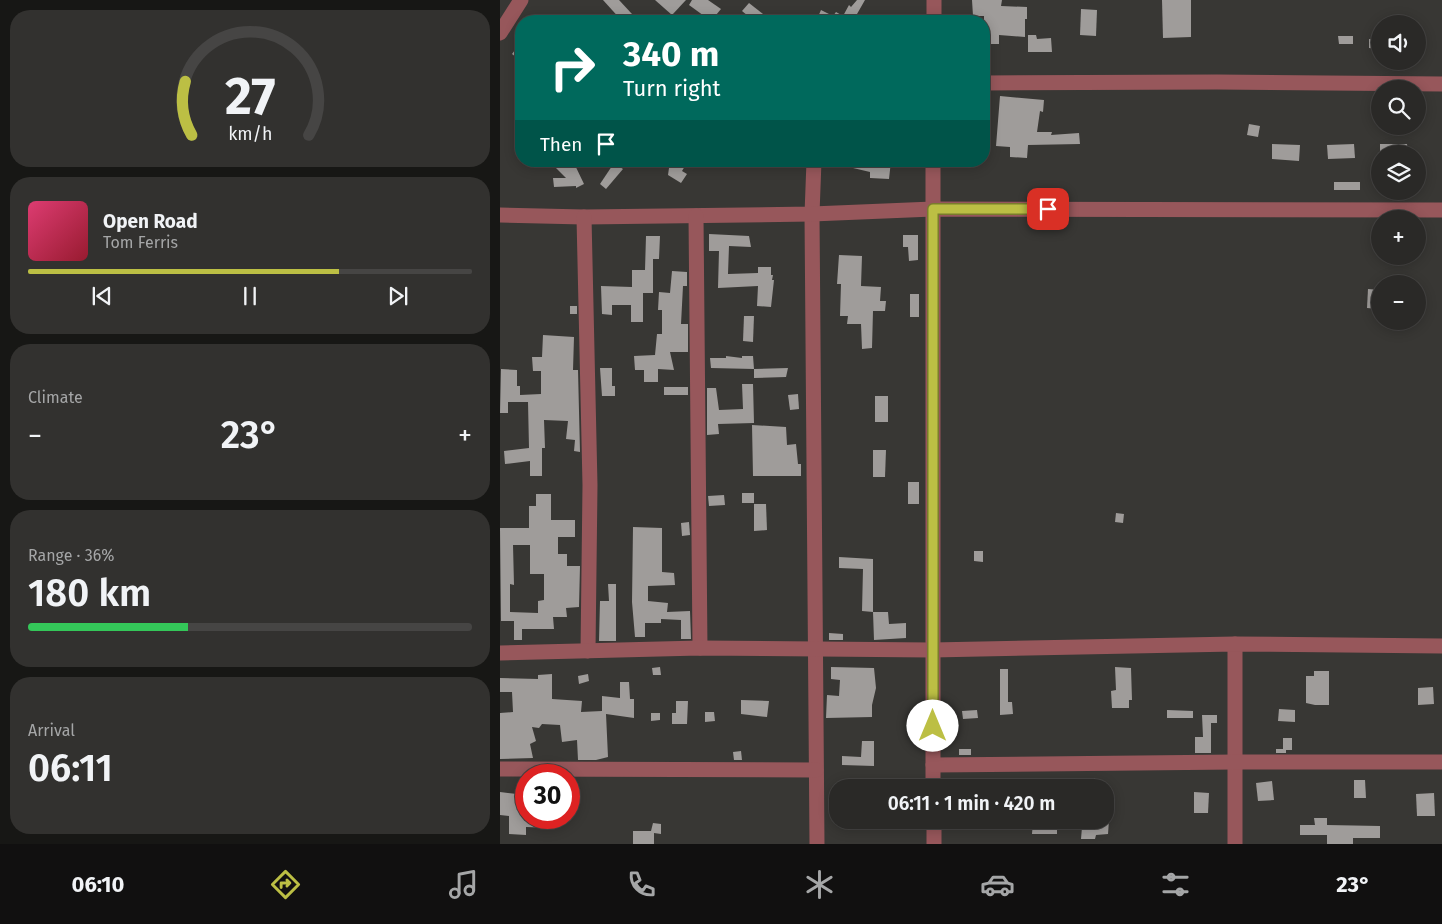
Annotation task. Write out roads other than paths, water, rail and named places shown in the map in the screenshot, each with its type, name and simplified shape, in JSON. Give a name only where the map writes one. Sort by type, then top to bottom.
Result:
[{"type":"street","points":[[500,33],[521,0]]},
{"type":"street","points":[[934,0],[934,15]]},
{"type":"street","points":[[990,83],[1442,84]]},
{"type":"street","points":[[814,167],[812,214],[817,844]]},
{"type":"street","points":[[933,167],[933,779]]},
{"type":"street","points":[[500,215],[584,217],[696,216],[933,209],[1442,210]]},
{"type":"street","points":[[696,216],[700,648]]},
{"type":"street","points":[[584,217],[590,485],[588,650]]},
{"type":"street","points":[[1235,644],[1235,844]]},
{"type":"street","points":[[500,653],[700,648],[932,650],[1235,644],[1442,646]]},
{"type":"street","points":[[933,764],[1442,762]]},
{"type":"street","points":[[500,769],[816,770]]},
{"type":"street","points":[[934,829],[934,844]]}]
